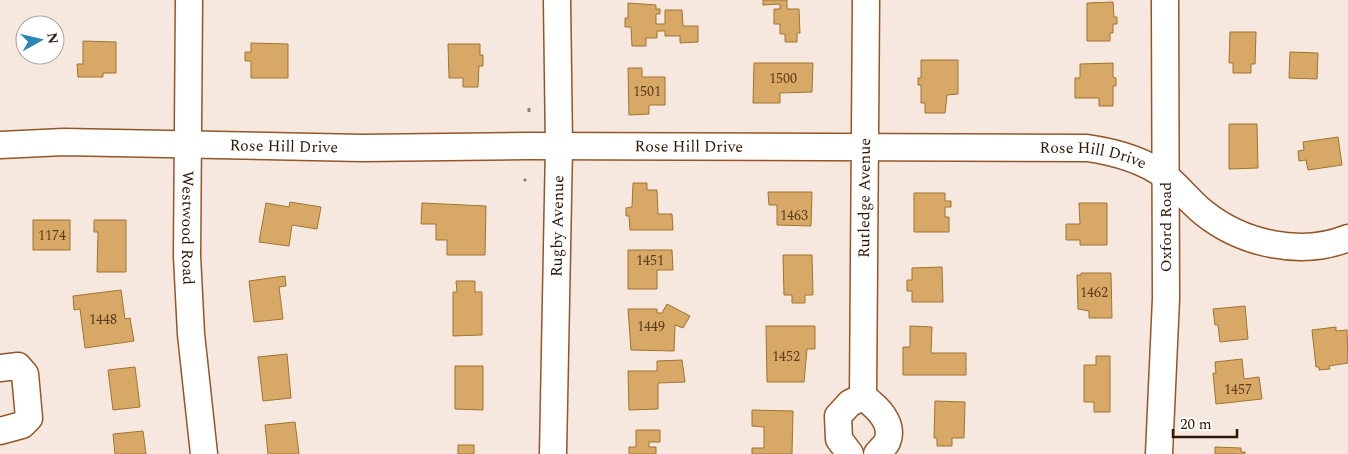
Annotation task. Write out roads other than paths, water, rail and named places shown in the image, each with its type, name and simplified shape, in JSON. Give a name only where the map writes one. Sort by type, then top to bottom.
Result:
[{"type":"street","name":"Westwood Road","points":[[189,0],[187,256],[191,334],[204,454]]},
{"type":"street","name":"Rugby Avenue","points":[[553,454],[559,146],[557,0]]},
{"type":"street","name":"Rutledge Avenue","points":[[863,397],[866,0]]},
{"type":"street","name":"Oxford Road","points":[[1159,454],[1166,299],[1165,0]]},
{"type":"street","name":"Rose Hill Drive","points":[[0,144],[64,142],[187,146],[1087,148],[1113,152],[1138,160],[1165,176],[1204,213],[1227,228],[1253,240],[1281,246],[1309,247],[1337,243],[1348,238]]},
{"type":"street","points":[[0,368],[18,366],[25,374],[29,418],[22,426],[0,431]]},
{"type":"street","points":[[850,454],[838,439],[838,416],[850,403],[863,397],[876,407],[887,423],[887,441],[877,454]]}]
